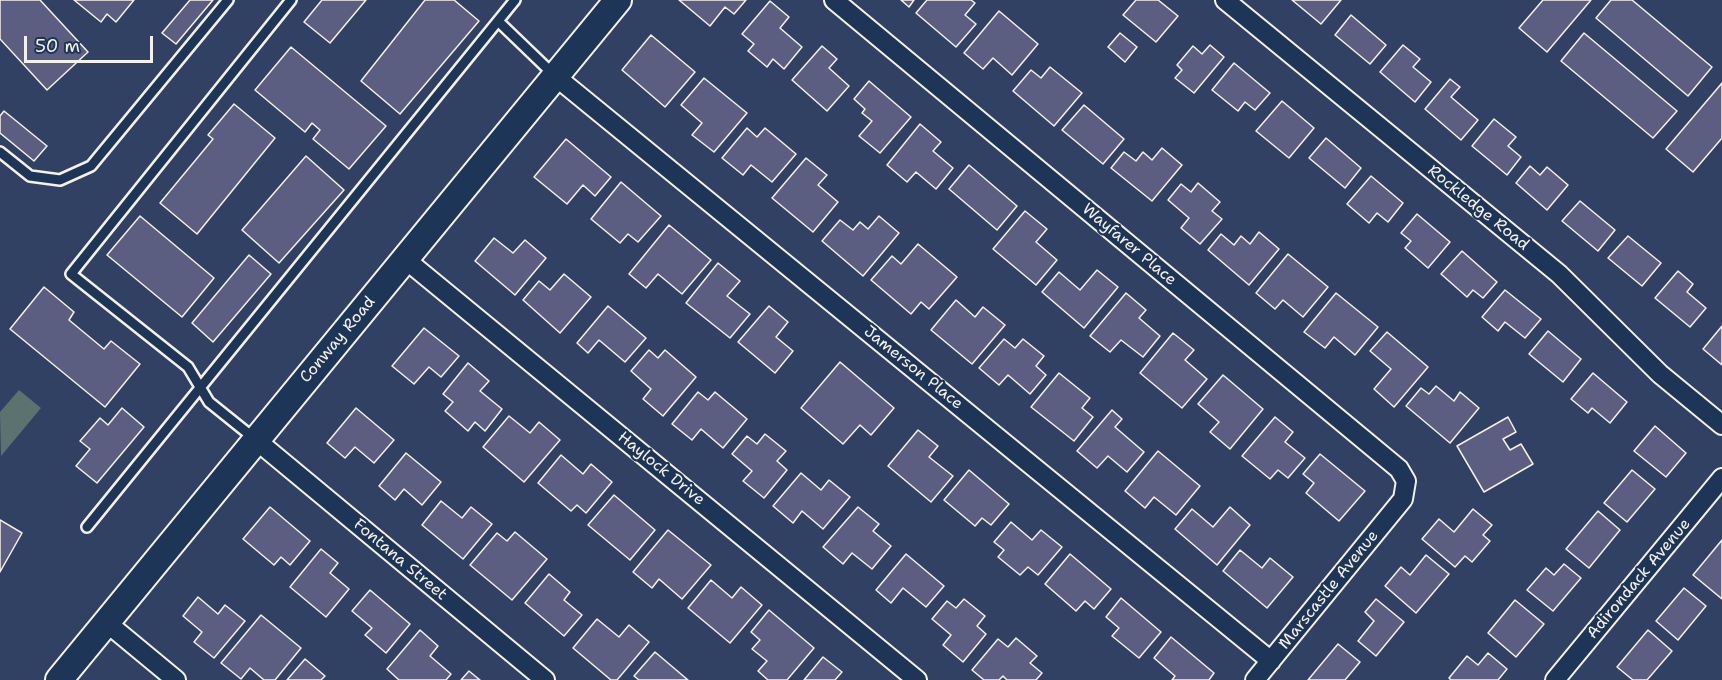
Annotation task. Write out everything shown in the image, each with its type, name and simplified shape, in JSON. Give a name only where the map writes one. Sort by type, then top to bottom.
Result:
[{"type":"main road","name":"Conway Road","points":[[59,680],[618,0]]},
{"type":"street","name":"Wayfarer Place","points":[[834,0],[1399,469],[1406,481],[1403,499]]},
{"type":"street","name":"Rockledge Road","points":[[1225,0],[1559,274],[1659,374],[1722,425]]},
{"type":"street","name":"Jamerson Place","points":[[555,76],[1271,660]]},
{"type":"street","name":"Haylock Drive","points":[[405,259],[917,680]]},
{"type":"street","name":"Fontana Street","points":[[256,440],[545,680]]},
{"type":"street","name":"Adirondack Avenue","points":[[1555,680],[1722,478]]},
{"type":"street","name":"Marscastle Avenue","points":[[1255,680],[1403,499]]},
{"type":"street","points":[[106,622],[176,680]]},
{"type":"lane","points":[[0,152],[30,176],[60,180],[91,166],[228,0]]},
{"type":"lane","points":[[256,440],[208,402],[188,367],[71,274],[291,0]]},
{"type":"lane","points":[[87,527],[515,0]]},
{"type":"lane","points":[[499,22],[555,76]]},
{"type":"green space","points":[[19,390],[41,408],[1,456],[0,412]]},
{"type":"building","points":[[0,0],[40,0],[88,52],[47,90],[0,39]]},
{"type":"building","points":[[74,0],[134,0],[116,22],[107,14],[101,22]]},
{"type":"building","points":[[190,0],[213,0],[176,44],[162,33]]},
{"type":"building","points":[[322,0],[366,0],[330,43],[304,22]]},
{"type":"building","points":[[425,0],[454,0],[479,21],[400,114],[361,81]]},
{"type":"building","points":[[679,0],[746,0],[734,14],[725,7],[710,26]]},
{"type":"building","points":[[901,0],[914,0],[909,7]]},
{"type":"building","points":[[927,0],[971,0],[975,3],[965,15],[976,24],[956,47],[916,13]]},
{"type":"building","points":[[1136,0],[1158,0],[1178,16],[1156,42],[1123,15]]},
{"type":"building","points":[[1292,0],[1341,0],[1321,24]]},
{"type":"building","points":[[1543,0],[1591,0],[1547,52],[1519,28]]},
{"type":"building","points":[[1611,0],[1632,0],[1712,67],[1688,96],[1596,18]]},
{"type":"building","points":[[770,1],[789,17],[780,28],[802,47],[784,69],[773,59],[767,67],[748,51],[754,44],[742,34]]},
{"type":"building","points":[[999,11],[1038,44],[1012,75],[993,58],[983,69],[964,53]]},
{"type":"building","points":[[1351,15],[1386,45],[1370,64],[1335,35]]},
{"type":"building","points":[[1120,33],[1137,47],[1125,62],[1108,47]]},
{"type":"building","points":[[1584,33],[1677,111],[1653,138],[1561,61]]},
{"type":"building","points":[[651,35],[695,72],[665,107],[622,70]]},
{"type":"building","points":[[1210,45],[1224,57],[1194,93],[1175,78],[1182,70],[1177,65],[1193,46],[1202,54]]},
{"type":"building","points":[[1403,45],[1420,59],[1413,67],[1431,82],[1415,102],[1380,72]]},
{"type":"building","points":[[822,46],[837,59],[829,68],[849,86],[827,111],[792,80]]},
{"type":"building","points":[[291,47],[386,126],[349,169],[313,139],[320,130],[312,123],[305,132],[255,90]]},
{"type":"building","points":[[1234,63],[1270,93],[1255,110],[1245,102],[1238,111],[1212,90]]},
{"type":"building","points":[[1050,67],[1082,93],[1054,126],[1013,91],[1031,70],[1041,78]]},
{"type":"building","points":[[704,78],[747,113],[714,152],[692,135],[702,123],[681,105]]},
{"type":"building","points":[[1450,79],[1460,87],[1451,97],[1478,120],[1461,140],[1425,109]]},
{"type":"building","points":[[869,81],[911,117],[880,153],[859,136],[872,121],[862,113],[865,109],[854,99]]},
{"type":"building","points":[[1722,83],[1722,138],[1693,172],[1666,149]]},
{"type":"building","points":[[1282,101],[1314,128],[1289,158],[1256,131]]},
{"type":"building","points":[[234,104],[275,138],[197,234],[160,203],[213,139],[208,135]]},
{"type":"building","points":[[1084,105],[1124,139],[1103,164],[1062,130]]},
{"type":"building","points":[[4,111],[47,146],[34,161],[0,133],[0,116]]},
{"type":"building","points":[[1494,119],[1516,137],[1508,146],[1521,157],[1507,175],[1472,146]]},
{"type":"building","points":[[920,124],[941,142],[933,151],[953,168],[936,189],[916,172],[907,182],[887,165]]},
{"type":"building","points":[[747,128],[757,137],[765,128],[796,154],[772,182],[751,165],[743,175],[722,158]]},
{"type":"building","points":[[1326,138],[1361,168],[1345,188],[1309,158]]},
{"type":"building","points":[[566,139],[611,177],[595,196],[583,185],[567,204],[534,177]]},
{"type":"building","points":[[1162,148],[1182,165],[1152,201],[1111,168],[1124,152],[1136,161],[1143,152],[1152,160]]},
{"type":"building","points":[[306,156],[344,190],[279,263],[242,230]]},
{"type":"building","points":[[806,158],[827,175],[818,185],[838,202],[813,232],[772,198]]},
{"type":"building","points":[[969,165],[1017,206],[997,230],[949,189]]},
{"type":"building","points":[[1530,166],[1540,175],[1547,167],[1568,185],[1547,210],[1516,183]]},
{"type":"building","points":[[1371,176],[1403,203],[1388,222],[1377,213],[1369,223],[1347,204]]},
{"type":"building","points":[[621,182],[661,216],[638,242],[628,234],[620,243],[591,219]]},
{"type":"building","points":[[1198,183],[1220,202],[1212,211],[1222,219],[1200,244],[1181,228],[1189,218],[1168,200],[1181,184],[1191,192]]},
{"type":"building","points":[[1580,201],[1615,230],[1598,251],[1562,221]]},
{"type":"building","points":[[1025,211],[1047,229],[1036,242],[1057,260],[1036,285],[993,249]]},
{"type":"building","points":[[1417,214],[1450,242],[1428,268],[1405,248],[1411,241],[1401,233]]},
{"type":"building","points":[[140,216],[214,278],[182,317],[107,255]]},
{"type":"building","points":[[879,216],[899,233],[863,276],[822,241],[840,220],[853,230],[860,222],[868,229]]},
{"type":"building","points":[[669,225],[711,260],[682,294],[658,274],[646,288],[629,274]]},
{"type":"building","points":[[1259,232],[1279,249],[1249,285],[1208,250],[1221,234],[1234,245],[1241,236],[1250,244]]},
{"type":"building","points":[[1628,236],[1661,263],[1642,286],[1608,258]]},
{"type":"building","points":[[494,238],[513,253],[525,240],[546,258],[515,295],[475,261]]},
{"type":"building","points":[[918,244],[957,277],[929,309],[921,302],[911,314],[871,280],[892,256],[901,264]]},
{"type":"building","points":[[1462,251],[1497,282],[1483,298],[1473,290],[1467,297],[1441,274]]},
{"type":"building","points":[[1288,254],[1328,287],[1303,317],[1283,300],[1275,309],[1256,293]]},
{"type":"building","points":[[249,255],[271,274],[213,342],[192,323]]},
{"type":"building","points":[[718,263],[740,281],[727,296],[750,314],[730,338],[686,303]]},
{"type":"building","points":[[1097,270],[1118,287],[1084,328],[1042,292],[1059,272],[1080,290]]},
{"type":"building","points":[[1678,271],[1693,284],[1687,292],[1706,308],[1690,327],[1655,298]]},
{"type":"building","points":[[564,274],[591,297],[560,333],[523,300],[539,281],[550,290]]},
{"type":"building","points":[[44,287],[74,312],[69,320],[104,349],[111,341],[140,364],[105,407],[10,329]]},
{"type":"building","points":[[1505,290],[1541,319],[1525,338],[1505,322],[1498,331],[1482,317]]},
{"type":"building","points":[[1126,293],[1146,310],[1139,318],[1160,336],[1143,357],[1121,340],[1110,352],[1090,336]]},
{"type":"building","points":[[1336,293],[1378,327],[1355,355],[1334,337],[1325,348],[1304,332]]},
{"type":"building","points":[[956,300],[975,317],[983,307],[1005,325],[972,364],[931,330]]},
{"type":"building","points":[[608,306],[646,338],[625,362],[599,340],[588,353],[577,343]]},
{"type":"building","points":[[769,306],[788,322],[776,337],[793,351],[775,373],[738,342]]},
{"type":"building","points":[[1722,326],[1722,365],[1703,349]]},
{"type":"building","points":[[424,328],[459,356],[441,377],[429,367],[414,384],[392,366]]},
{"type":"building","points":[[1548,331],[1581,359],[1563,382],[1529,354]]},
{"type":"building","points":[[1387,332],[1428,367],[1394,407],[1374,389],[1391,369],[1370,351]]},
{"type":"building","points":[[1173,333],[1194,350],[1185,360],[1207,379],[1182,408],[1140,373]]},
{"type":"building","points":[[1004,339],[1015,348],[1023,339],[1044,356],[1036,366],[1046,375],[1030,394],[1008,375],[999,385],[979,368]]},
{"type":"building","points":[[649,350],[658,358],[665,350],[696,377],[663,416],[643,399],[651,389],[631,371]]},
{"type":"building","points":[[840,362],[894,408],[871,435],[860,425],[843,444],[801,408]]},
{"type":"building","points":[[468,363],[489,381],[480,391],[502,409],[485,431],[475,422],[468,431],[445,411],[453,402],[443,394]]},
{"type":"building","points":[[1059,373],[1090,398],[1082,408],[1093,417],[1074,441],[1031,407]]},
{"type":"building","points":[[1593,373],[1627,402],[1610,423],[1592,408],[1588,413],[1571,399]]},
{"type":"building","points":[[1223,375],[1263,409],[1230,449],[1210,432],[1219,422],[1198,404]]},
{"type":"building","points":[[1436,386],[1454,401],[1460,392],[1479,408],[1450,443],[1406,406],[1421,388],[1429,394]]},
{"type":"building","points":[[698,392],[708,400],[715,392],[747,419],[723,448],[701,429],[692,440],[672,424]]},
{"type":"building","points":[[122,408],[144,427],[97,483],[76,466],[90,449],[80,441],[100,418],[108,425]]},
{"type":"building","points":[[356,408],[394,440],[374,463],[355,447],[345,458],[327,443]]},
{"type":"building","points":[[1112,410],[1122,419],[1115,427],[1144,452],[1127,472],[1108,456],[1097,468],[1077,451]]},
{"type":"building","points":[[509,416],[530,433],[539,422],[560,440],[524,482],[483,447]]},
{"type":"building","points":[[1275,417],[1293,432],[1285,442],[1305,458],[1288,478],[1278,470],[1270,479],[1242,456]]},
{"type":"building","points":[[1508,417],[1516,432],[1503,439],[1510,450],[1521,444],[1533,464],[1484,492],[1457,446]]},
{"type":"building","points":[[1655,426],[1686,453],[1666,477],[1634,451]]},
{"type":"building","points":[[918,430],[938,446],[929,457],[953,476],[931,502],[888,466]]},
{"type":"building","points":[[765,434],[786,451],[777,461],[787,470],[764,498],[743,481],[752,471],[732,454],[747,436],[757,444]]},
{"type":"building","points":[[1158,451],[1200,486],[1176,515],[1154,497],[1145,508],[1125,491]]},
{"type":"building","points":[[406,453],[441,482],[422,505],[404,489],[395,500],[379,486]]},
{"type":"building","points":[[1320,454],[1365,491],[1339,521],[1306,493],[1314,483],[1303,474]]},
{"type":"building","points":[[561,455],[583,474],[591,464],[612,482],[586,513],[577,505],[571,511],[538,483]]},
{"type":"building","points":[[969,470],[1009,504],[991,525],[982,518],[975,526],[944,500]]},
{"type":"building","points":[[1632,470],[1655,489],[1627,522],[1604,503]]},
{"type":"building","points":[[801,473],[821,490],[829,480],[850,497],[823,529],[802,511],[793,523],[773,506]]},
{"type":"building","points":[[614,495],[655,530],[630,560],[588,525]]},
{"type":"building","points":[[441,501],[462,518],[471,507],[492,524],[463,559],[422,525]]},
{"type":"building","points":[[270,507],[310,541],[290,565],[281,557],[274,565],[243,539]]},
{"type":"building","points":[[858,507],[879,524],[873,531],[891,546],[872,569],[852,553],[843,564],[823,547]]},
{"type":"building","points":[[1230,507],[1250,525],[1217,565],[1175,529],[1192,509],[1213,527]]},
{"type":"building","points":[[1473,509],[1492,525],[1483,535],[1490,541],[1472,562],[1465,556],[1455,567],[1422,539],[1439,519],[1454,532]]},
{"type":"building","points":[[1598,511],[1620,530],[1589,568],[1566,549]]},
{"type":"building","points":[[0,520],[22,533],[0,572]]},
{"type":"building","points":[[1011,522],[1032,540],[1041,530],[1062,547],[1038,575],[1028,567],[1020,575],[998,557],[1004,550],[994,542]]},
{"type":"building","points":[[668,530],[711,565],[682,599],[659,579],[652,588],[633,572]]},
{"type":"building","points":[[515,532],[547,559],[512,600],[470,565],[497,533],[507,541]]},
{"type":"building","points":[[1722,540],[1722,599],[1693,575]]},
{"type":"building","points":[[321,549],[338,563],[330,573],[349,589],[326,617],[290,587]]},
{"type":"building","points":[[1240,550],[1262,568],[1270,558],[1293,577],[1267,608],[1223,571]]},
{"type":"building","points":[[906,554],[944,586],[926,607],[903,588],[891,603],[876,590]]},
{"type":"building","points":[[1070,554],[1111,589],[1094,609],[1085,601],[1076,611],[1045,584]]},
{"type":"building","points":[[1426,555],[1449,574],[1416,613],[1385,586],[1401,567],[1410,575]]},
{"type":"building","points":[[1564,564],[1581,578],[1553,611],[1527,590],[1546,568],[1554,575]]},
{"type":"building","points":[[549,574],[570,592],[564,600],[582,615],[564,636],[525,603]]},
{"type":"building","points":[[711,580],[732,598],[741,587],[762,605],[730,643],[688,608]]},
{"type":"building","points":[[1684,588],[1706,606],[1678,640],[1656,621]]},
{"type":"building","points":[[370,590],[410,624],[386,653],[365,635],[372,628],[352,611]]},
{"type":"building","points":[[198,597],[218,614],[225,605],[245,621],[214,658],[194,642],[202,632],[183,616]]},
{"type":"building","points":[[1121,598],[1161,632],[1139,658],[1112,636],[1119,628],[1106,617]]},
{"type":"building","points":[[964,599],[985,616],[977,626],[986,634],[963,662],[943,645],[951,635],[932,619],[947,601],[956,608]]},
{"type":"building","points":[[1376,599],[1404,622],[1376,656],[1358,641],[1374,621],[1365,612]]},
{"type":"building","points":[[1515,600],[1544,624],[1516,657],[1488,633]]},
{"type":"building","points":[[769,610],[814,648],[787,680],[768,680],[758,671],[767,661],[752,649],[760,640],[751,632]]},
{"type":"building","points":[[261,615],[301,648],[275,680],[264,680],[250,668],[241,679],[221,663]]},
{"type":"building","points":[[597,619],[619,637],[629,625],[649,642],[617,680],[611,680],[573,648]]},
{"type":"building","points":[[420,630],[438,646],[430,656],[451,674],[446,680],[399,680],[387,669]]},
{"type":"building","points":[[1648,630],[1672,651],[1647,680],[1633,680],[1617,667]]},
{"type":"building","points":[[1171,637],[1214,673],[1209,680],[1172,680],[1175,676],[1154,658]]},
{"type":"building","points":[[1016,638],[1037,656],[1030,663],[1042,673],[1036,680],[1007,680],[1003,676],[999,680],[984,680],[972,670],[998,639],[1008,647]]},
{"type":"building","points":[[1338,644],[1360,662],[1345,680],[1308,680]]},
{"type":"building","points":[[655,652],[688,680],[639,680],[634,676]]},
{"type":"building","points":[[1488,653],[1507,669],[1498,680],[1451,680],[1449,678],[1467,656],[1478,665]]},
{"type":"building","points":[[823,657],[842,672],[835,680],[804,680]]},
{"type":"building","points":[[305,659],[325,676],[321,680],[287,680]]},
{"type":"building","points":[[469,671],[480,680],[461,680]]}]
